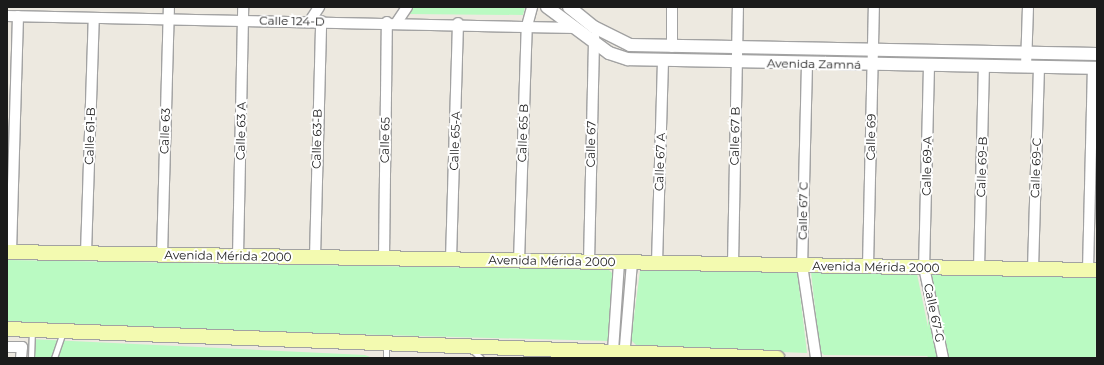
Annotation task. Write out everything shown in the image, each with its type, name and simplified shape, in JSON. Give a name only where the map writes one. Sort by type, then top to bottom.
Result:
[{"type":"main road","name":"Avenida Mérida 2000","points":[[9,252],[1092,270]]},
{"type":"main road","points":[[7,329],[462,345],[492,352],[777,358]]},
{"type":"street","name":"Calle 63","points":[[162,255],[169,7]]},
{"type":"street","name":"Calle 63 A","points":[[238,256],[243,7]]},
{"type":"street","points":[[310,21],[319,7]]},
{"type":"street","points":[[392,22],[408,7]]},
{"type":"street","name":"Calle 65 B","points":[[519,261],[527,26],[532,7]]},
{"type":"street","name":"Avenida Zamná","points":[[547,7],[594,43],[619,58],[663,61],[1095,68]]},
{"type":"street","name":"Avenida Zamná","points":[[569,7],[594,27],[624,44],[672,47],[1097,54]]},
{"type":"street","points":[[672,7],[672,47]]},
{"type":"street","name":"Calle 67 B","points":[[733,264],[738,7]]},
{"type":"street","name":"Calle 69","points":[[868,266],[874,7]]},
{"type":"street","points":[[1026,67],[1028,7]]},
{"type":"street","name":"Calle 124-D","points":[[7,16],[168,20],[458,23],[576,28]]},
{"type":"street","points":[[9,252],[18,16]]},
{"type":"street","name":"Calle 61-B","points":[[86,253],[94,18]]},
{"type":"street","name":"Calle 63-B","points":[[315,257],[321,21]]},
{"type":"street","name":"Calle 65","points":[[384,258],[392,22]]},
{"type":"street","name":"Calle 65-A","points":[[451,260],[458,23]]},
{"type":"street","name":"Calle 67","points":[[589,262],[594,27]]},
{"type":"street","name":"Calle 67 A","points":[[657,263],[663,61]]},
{"type":"street","name":"Calle 67 C","points":[[807,64],[802,265],[816,358]]},
{"type":"street","name":"Calle 69-A","points":[[924,267],[929,66]]},
{"type":"street","name":"Calle 69-B","points":[[979,268],[984,66]]},
{"type":"street","name":"Calle 69-C","points":[[1033,269],[1040,68]]},
{"type":"street","points":[[1092,270],[1095,68]]},
{"type":"street","points":[[620,354],[625,262]]},
{"type":"street","name":"Calle 67-G","points":[[924,267],[943,358]]},
{"type":"street","points":[[7,346],[22,347],[21,358]]},
{"type":"lane","points":[[31,358],[32,330]]},
{"type":"lane","points":[[54,358],[63,331]]},
{"type":"lane","points":[[386,342],[386,358]]},
{"type":"lane","points":[[462,345],[481,358]]},
{"type":"green space","points":[[413,7],[525,7],[523,15],[408,14]]},
{"type":"green space","points":[[7,260],[609,270],[613,274],[608,341],[7,325]]},
{"type":"green space","points":[[797,270],[807,353],[637,346],[631,340],[640,271]]},
{"type":"green space","points":[[811,272],[917,274],[934,356],[824,355],[820,351]]},
{"type":"green space","points":[[929,274],[1097,277],[1096,358],[928,358]]},
{"type":"green space","points":[[29,339],[365,355],[373,358],[28,358]]}]
